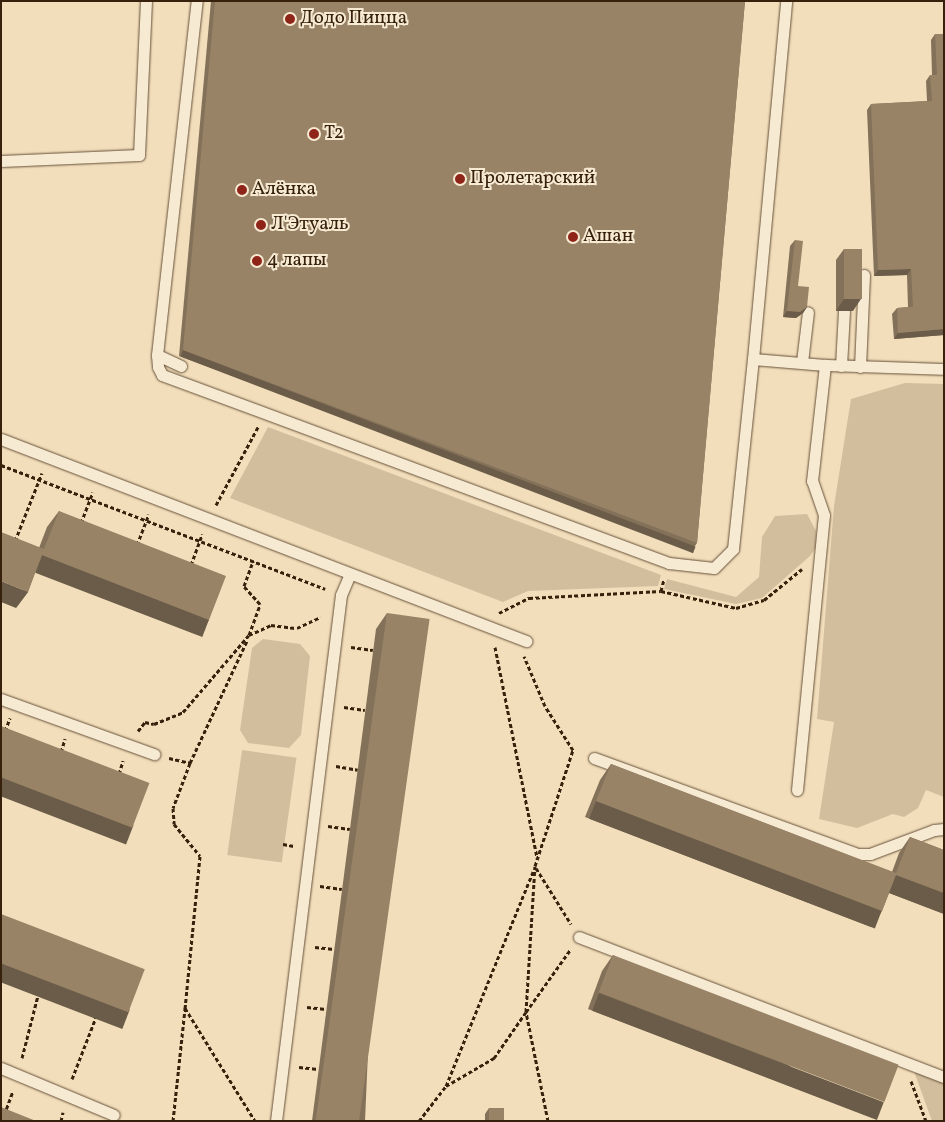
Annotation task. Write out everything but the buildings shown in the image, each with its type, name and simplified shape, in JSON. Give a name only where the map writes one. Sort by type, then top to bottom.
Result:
[{"type":"lane","points":[[1,161],[140,155],[146,1]]},
{"type":"lane","points":[[197,1],[157,355],[158,367],[162,375],[669,563],[714,568],[732,549],[753,359],[786,1]]},
{"type":"lane","points":[[860,367],[864,275]]},
{"type":"lane","points":[[841,366],[844,311]]},
{"type":"lane","points":[[802,362],[808,312]]},
{"type":"lane","points":[[157,355],[181,366]]},
{"type":"lane","points":[[753,359],[860,367],[944,369]]},
{"type":"lane","points":[[797,790],[824,515],[812,481],[825,365]]},
{"type":"lane","points":[[1,440],[521,639]]},
{"type":"lane","points":[[276,1121],[341,595],[350,574]]},
{"type":"lane","points":[[1,699],[154,754]]},
{"type":"lane","points":[[594,758],[858,854],[870,854],[934,830],[944,829]]},
{"type":"lane","points":[[579,937],[944,1077]]},
{"type":"lane","points":[[1,1068],[114,1115]]},
{"type":"path","points":[[188,573],[208,519],[265,413]]},
{"type":"path","points":[[12,547],[48,458]]},
{"type":"path","points":[[1,465],[341,595]]},
{"type":"path","points":[[78,530],[99,477]]},
{"type":"path","points":[[134,552],[155,498]]},
{"type":"path","points":[[479,623],[529,598],[661,591],[736,608],[764,600],[821,552]]},
{"type":"path","points":[[173,1121],[200,856],[174,824],[173,808],[190,763],[249,636],[260,604],[244,586],[253,561]]},
{"type":"path","points":[[116,780],[128,746],[145,722],[154,724],[183,712],[249,636],[271,624],[298,628],[340,608]]},
{"type":"path","points":[[347,655],[349,638]]},
{"type":"path","points":[[419,1121],[446,1086],[535,866],[573,750],[545,706],[521,639]]},
{"type":"path","points":[[485,644],[502,650]]},
{"type":"path","points":[[348,647],[373,650]]},
{"type":"path","points":[[495,647],[537,859]]},
{"type":"path","points":[[5,732],[16,704]]},
{"type":"path","points":[[327,705],[365,710]]},
{"type":"path","points":[[59,758],[70,723]]},
{"type":"path","points":[[154,754],[190,763]]},
{"type":"path","points":[[332,774],[335,756]]},
{"type":"path","points":[[325,834],[327,817]]},
{"type":"path","points":[[446,1086],[494,1058],[579,937],[535,866]]},
{"type":"path","points":[[535,866],[526,1012],[548,1121]]},
{"type":"path","points":[[318,895],[320,877]]},
{"type":"path","points":[[2,1121],[18,1075],[38,995]]},
{"type":"path","points":[[303,1015],[305,998]]},
{"type":"path","points":[[186,1008],[254,1121]]},
{"type":"path","points":[[66,1095],[96,1017]]},
{"type":"path","points":[[295,1076],[298,1058]]},
{"type":"path","points":[[912,1064],[909,1074],[926,1121]]},
{"type":"shaded area","points":[[905,383],[944,384],[944,797],[926,790],[918,808],[904,817],[893,814],[857,828],[819,819],[834,722],[817,719],[834,506],[851,399]]},
{"type":"shaded area","points":[[268,427],[661,575],[658,586],[528,591],[503,602],[230,498]]},
{"type":"shaded area","points":[[807,514],[816,531],[817,546],[810,556],[762,598],[736,604],[664,589],[667,579],[736,597],[759,577],[762,537],[775,516]]},
{"type":"shaded area","points":[[263,639],[300,644],[310,656],[301,735],[289,748],[248,743],[240,730],[252,648]]},
{"type":"shaded area","points":[[242,750],[296,758],[282,863],[227,855]]},
{"type":"shaded area","points":[[916,1071],[944,1083],[944,1121],[932,1121],[915,1074]]},
{"type":"place","name":"Додо Пицца","points":[[290,19]]},
{"type":"place","name":"T2","points":[[314,134]]},
{"type":"place","name":"Пролетарский","points":[[460,179]]},
{"type":"place","name":"Алёнка","points":[[242,190]]},
{"type":"place","name":"Л'Этуаль","points":[[261,225]]},
{"type":"place","name":"Ашан","points":[[573,237]]},
{"type":"place","name":"4 лапы","points":[[257,261]]}]
